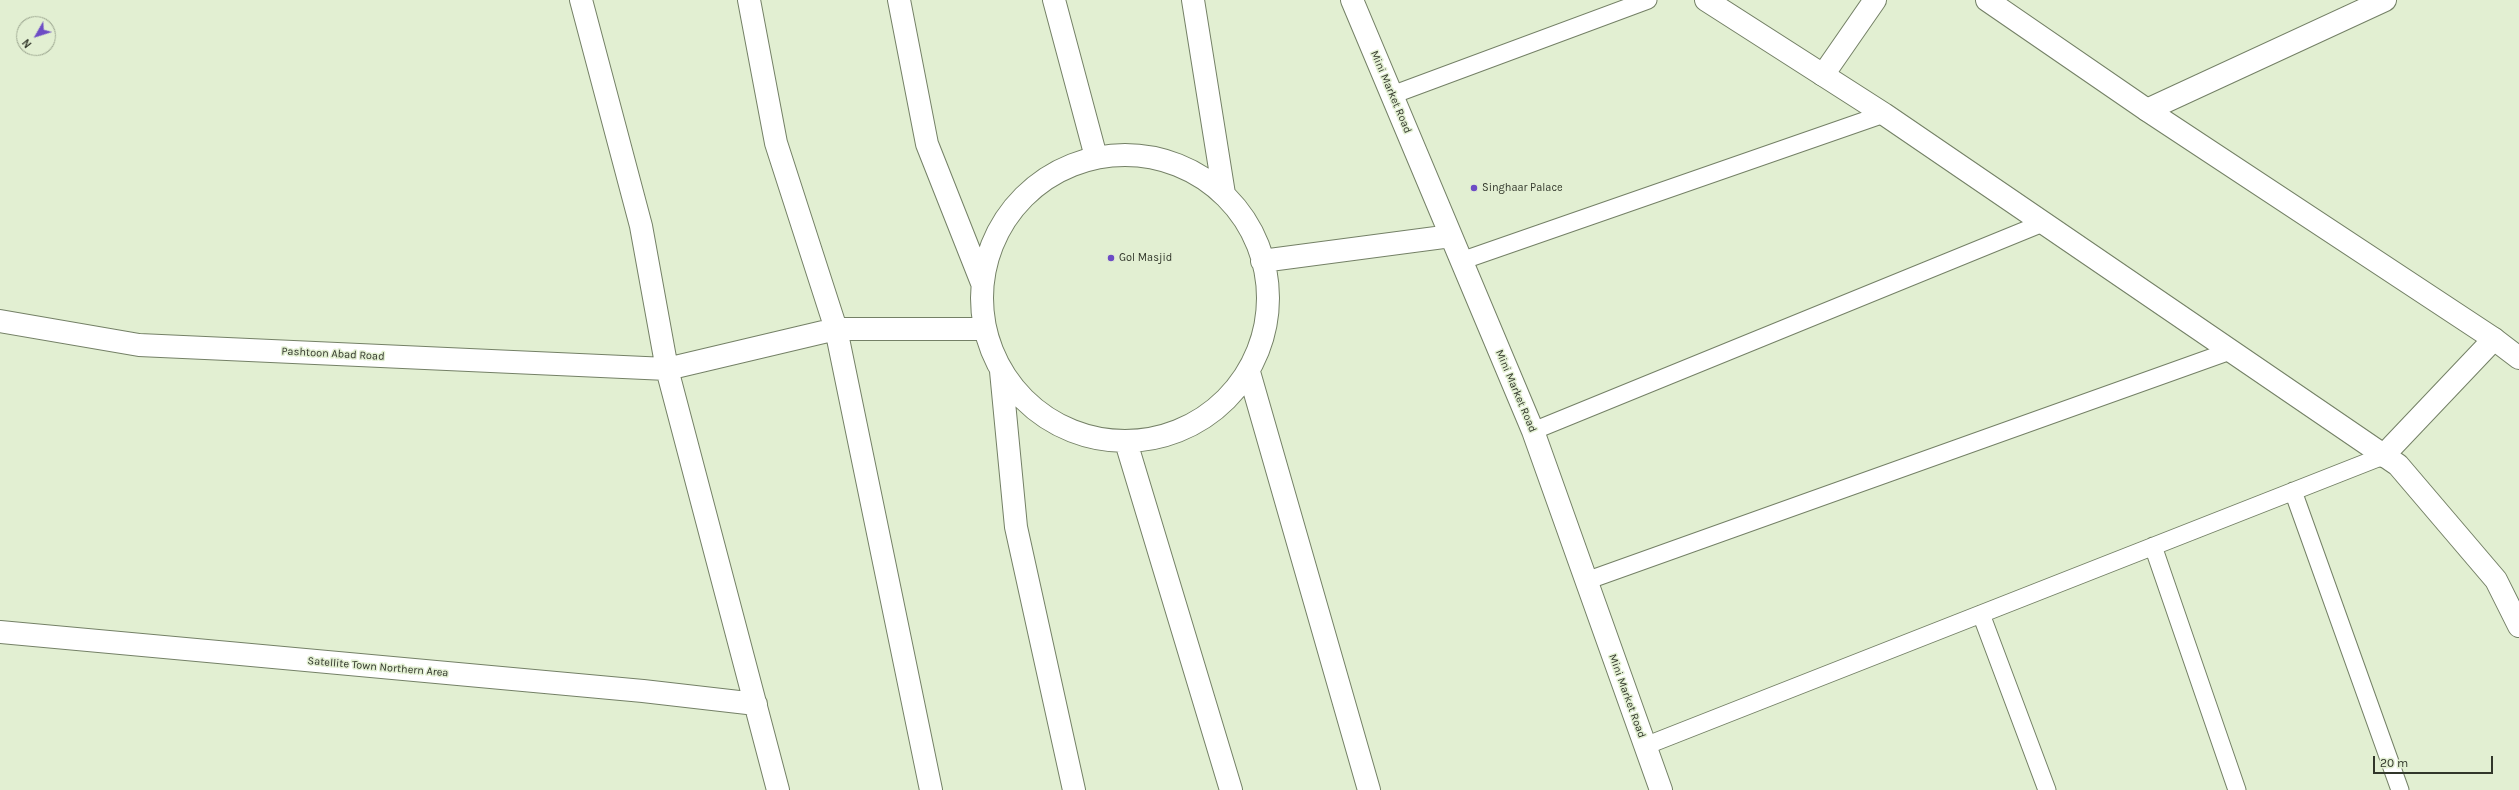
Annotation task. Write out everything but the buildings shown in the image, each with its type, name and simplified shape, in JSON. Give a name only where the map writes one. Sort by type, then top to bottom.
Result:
[{"type":"street","points":[[582,0],[641,226],[667,369],[778,790]]},
{"type":"street","points":[[749,0],[776,143],[836,329],[931,790]]},
{"type":"street","points":[[899,0],[927,144],[982,284],[985,329],[1002,371],[1016,527],[1074,790]]},
{"type":"street","points":[[1054,0],[1096,157]]},
{"type":"street","points":[[1193,0],[1224,194]]},
{"type":"street","name":"Mini Market Road","points":[[1352,0],[1532,431],[1661,790]]},
{"type":"street","points":[[1706,0],[1884,114],[2398,465],[2496,580],[2519,626]]},
{"type":"street","points":[[1823,75],[1875,0]]},
{"type":"street","points":[[1987,0],[2147,110],[2494,339],[2519,358]]},
{"type":"street","points":[[2147,110],[2385,0]]},
{"type":"street","points":[[982,284],[994,239],[1019,201],[1054,173],[1096,157],[1142,156],[1186,168],[1224,194],[1251,230],[1268,276],[1267,326],[1249,372],[1217,410],[1175,434],[1126,442],[1077,434],[1034,409],[1002,371]]},
{"type":"street","points":[[1262,261],[1451,236]]},
{"type":"street","name":"Pashtoon Abad Road","points":[[0,321],[139,344],[667,369],[836,329],[985,329]]},
{"type":"street","points":[[2383,456],[2494,339]]},
{"type":"street","points":[[1249,372],[1369,790]]},
{"type":"street","points":[[1126,442],[1231,790]]},
{"type":"street","name":"Satellite Town Northern Area","points":[[0,632],[643,691],[756,704]]},
{"type":"lane","points":[[1392,95],[1648,0]]},
{"type":"lane","points":[[1461,261],[1884,114]]},
{"type":"lane","points":[[1532,431],[2043,222]]},
{"type":"lane","points":[[1586,581],[2230,351]]},
{"type":"lane","points":[[1645,746],[2383,456]]},
{"type":"lane","points":[[2293,491],[2400,790]]},
{"type":"lane","points":[[2153,546],[2237,790]]},
{"type":"lane","points":[[1981,614],[2047,790]]},
{"type":"place","name":"Singhaar Palace","points":[[1474,188]]},
{"type":"place","name":"Gol Masjid","points":[[1111,258]]}]
